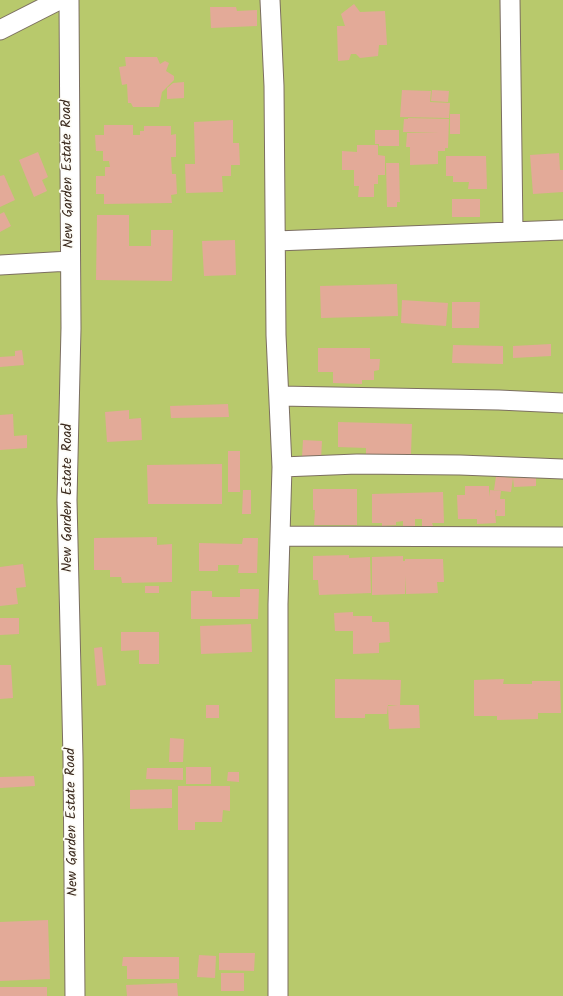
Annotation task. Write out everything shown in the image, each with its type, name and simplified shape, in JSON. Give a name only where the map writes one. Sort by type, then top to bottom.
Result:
[{"type":"street","points":[[0,30],[59,0]]},
{"type":"street","name":"New Garden Estate Road","points":[[69,0],[71,328],[67,500],[73,758],[75,996]]},
{"type":"street","points":[[270,0],[274,86],[276,335],[282,467],[278,687],[278,996]]},
{"type":"street","points":[[510,0],[513,232]]},
{"type":"street","points":[[276,241],[563,230]]},
{"type":"street","points":[[0,265],[70,261]]},
{"type":"street","points":[[279,396],[499,400],[563,403]]},
{"type":"street","points":[[282,467],[357,464],[460,465],[563,469]]},
{"type":"street","points":[[280,536],[563,537]]},
{"type":"green space","points":[[0,0],[563,0],[563,996],[0,996]]},
{"type":"building","points":[[354,4],[360,12],[385,11],[387,45],[379,45],[378,56],[360,58],[356,54],[351,54],[349,60],[338,61],[337,26],[345,26],[341,14]]},
{"type":"building","points":[[210,7],[236,7],[237,11],[257,10],[257,26],[211,28]]},
{"type":"building","points":[[125,57],[157,57],[160,64],[165,61],[169,63],[166,71],[174,76],[174,80],[162,92],[159,107],[133,107],[131,103],[128,103],[127,84],[122,85],[119,67],[126,66]]},
{"type":"building","points":[[184,82],[184,98],[167,99],[167,88],[173,83]]},
{"type":"building","points":[[402,90],[431,91],[430,102],[450,103],[449,118],[400,117]]},
{"type":"building","points":[[432,90],[449,91],[448,102],[431,101]]},
{"type":"building","points":[[450,114],[460,114],[460,134],[450,134]]},
{"type":"building","points":[[404,119],[449,119],[448,148],[445,148],[445,151],[438,151],[438,164],[410,165],[410,147],[406,147],[407,133],[439,133],[403,132]]},
{"type":"building","points":[[233,120],[233,143],[239,143],[240,165],[231,165],[231,176],[222,176],[223,192],[186,193],[185,164],[195,164],[194,122]]},
{"type":"building","points":[[104,125],[133,125],[133,135],[140,135],[140,131],[144,131],[144,126],[171,126],[171,135],[176,134],[176,157],[171,157],[172,174],[176,174],[177,194],[171,195],[172,203],[104,204],[104,194],[96,194],[96,176],[105,176],[105,167],[110,167],[109,161],[103,161],[103,151],[96,151],[95,135],[104,135]]},
{"type":"building","points":[[375,130],[399,130],[399,146],[379,146],[379,144],[375,144]]},
{"type":"building","points":[[357,145],[378,145],[378,155],[385,156],[385,175],[378,175],[378,184],[374,184],[374,197],[358,197],[359,186],[354,186],[354,170],[342,170],[342,151],[357,152]]},
{"type":"building","points":[[38,152],[48,177],[42,180],[47,191],[34,197],[19,160]]},
{"type":"building","points":[[559,153],[560,170],[563,170],[563,192],[533,194],[530,155]]},
{"type":"building","points":[[446,156],[486,156],[487,189],[468,189],[469,182],[453,182],[453,176],[446,176]]},
{"type":"building","points":[[386,163],[399,163],[400,202],[397,202],[397,207],[387,207]]},
{"type":"building","points":[[4,175],[15,200],[0,207],[0,176]]},
{"type":"building","points":[[452,199],[480,199],[480,217],[452,217]]},
{"type":"building","points":[[4,212],[11,226],[0,232],[0,214]]},
{"type":"building","points":[[97,215],[129,215],[129,246],[151,246],[151,230],[173,230],[172,281],[96,280]]},
{"type":"building","points":[[235,240],[236,275],[204,276],[202,241]]},
{"type":"building","points":[[397,284],[398,316],[321,318],[320,286]]},
{"type":"building","points":[[402,300],[448,303],[446,326],[401,323]]},
{"type":"building","points":[[452,302],[480,302],[479,328],[452,328]]},
{"type":"building","points":[[551,344],[551,356],[513,358],[513,346]]},
{"type":"building","points":[[453,345],[503,346],[503,364],[452,363]]},
{"type":"building","points":[[318,348],[370,348],[370,359],[380,359],[379,370],[374,371],[374,380],[362,380],[362,384],[333,383],[333,372],[318,372]]},
{"type":"building","points":[[22,350],[24,365],[0,367],[0,357],[15,356],[15,351]]},
{"type":"building","points":[[228,404],[229,417],[171,418],[170,406]]},
{"type":"building","points":[[129,410],[129,419],[141,418],[142,440],[107,442],[105,412]]},
{"type":"building","points":[[13,414],[14,436],[27,435],[27,448],[0,450],[0,415]]},
{"type":"building","points":[[338,422],[412,424],[411,454],[402,454],[402,461],[366,460],[366,448],[338,447]]},
{"type":"building","points":[[303,440],[322,441],[321,459],[302,458]]},
{"type":"building","points":[[228,451],[240,451],[240,492],[228,492]]},
{"type":"building","points":[[222,464],[222,504],[148,504],[147,465]]},
{"type":"building","points":[[496,476],[513,478],[511,492],[494,490]]},
{"type":"building","points":[[536,477],[536,486],[514,487],[513,478]]},
{"type":"building","points":[[465,486],[489,486],[489,497],[490,490],[501,491],[500,499],[505,499],[505,516],[496,516],[497,510],[495,510],[496,523],[477,524],[477,519],[458,519],[457,495],[465,495]]},
{"type":"building","points":[[313,489],[357,489],[357,525],[314,525],[315,510],[313,510]]},
{"type":"building","points":[[243,490],[251,490],[251,514],[242,514]]},
{"type":"building","points":[[443,492],[444,523],[432,523],[433,526],[422,527],[422,519],[415,519],[415,526],[403,527],[403,521],[396,522],[396,525],[382,526],[382,523],[372,523],[372,494]]},
{"type":"building","points":[[157,537],[157,545],[172,544],[172,582],[122,583],[121,577],[110,577],[110,570],[94,570],[94,538]]},
{"type":"building","points":[[243,538],[258,538],[257,573],[238,573],[239,565],[218,565],[218,571],[199,571],[199,543],[242,544]]},
{"type":"building","points":[[349,555],[349,558],[370,557],[371,593],[319,595],[318,580],[313,580],[313,556]]},
{"type":"building","points":[[403,556],[403,561],[405,561],[405,559],[443,559],[444,582],[437,582],[438,593],[406,594],[405,576],[405,594],[372,595],[372,557]]},
{"type":"building","points":[[23,564],[26,587],[16,588],[18,604],[0,606],[0,567]]},
{"type":"building","points":[[145,586],[159,586],[159,593],[145,593]]},
{"type":"building","points":[[240,589],[259,589],[258,619],[191,619],[191,591],[212,591],[212,597],[240,597]]},
{"type":"building","points":[[353,612],[353,616],[372,616],[372,622],[389,622],[390,642],[379,643],[379,653],[353,654],[353,631],[335,631],[334,613]]},
{"type":"building","points":[[0,618],[19,618],[19,634],[0,635]]},
{"type":"building","points":[[251,624],[252,652],[201,654],[200,626]]},
{"type":"building","points":[[121,632],[159,632],[159,664],[139,664],[139,650],[121,651]]},
{"type":"building","points":[[102,647],[106,685],[97,686],[94,648]]},
{"type":"building","points":[[0,665],[11,665],[13,698],[0,699]]},
{"type":"building","points":[[335,679],[401,680],[400,705],[419,705],[420,728],[389,729],[388,706],[398,705],[388,705],[387,714],[365,714],[365,718],[335,718]]},
{"type":"building","points":[[504,679],[503,684],[532,684],[532,681],[560,681],[561,713],[538,713],[538,719],[497,720],[497,716],[474,716],[474,680]]},
{"type":"building","points":[[206,705],[219,705],[219,718],[206,718]]},
{"type":"building","points":[[170,738],[184,739],[183,762],[169,762]]},
{"type":"building","points":[[186,767],[211,767],[211,784],[186,784]]},
{"type":"building","points":[[147,768],[183,768],[183,780],[146,779]]},
{"type":"building","points":[[228,772],[239,772],[239,782],[227,781]]},
{"type":"building","points":[[34,776],[35,786],[0,788],[0,777]]},
{"type":"building","points":[[178,786],[230,786],[230,811],[223,810],[222,822],[195,822],[195,830],[178,830]]},
{"type":"building","points":[[172,789],[172,808],[130,809],[130,790]]},
{"type":"building","points":[[48,920],[50,979],[0,981],[0,922]]},
{"type":"building","points":[[219,953],[255,953],[254,971],[219,970]]},
{"type":"building","points":[[199,955],[216,956],[215,978],[197,977]]},
{"type":"building","points":[[123,957],[179,957],[179,979],[127,979],[127,966],[122,966]]},
{"type":"building","points":[[221,973],[244,973],[244,991],[221,991]]},
{"type":"building","points":[[177,983],[178,996],[127,996],[126,985]]},
{"type":"building","points":[[0,987],[47,987],[47,996],[0,996]]}]
